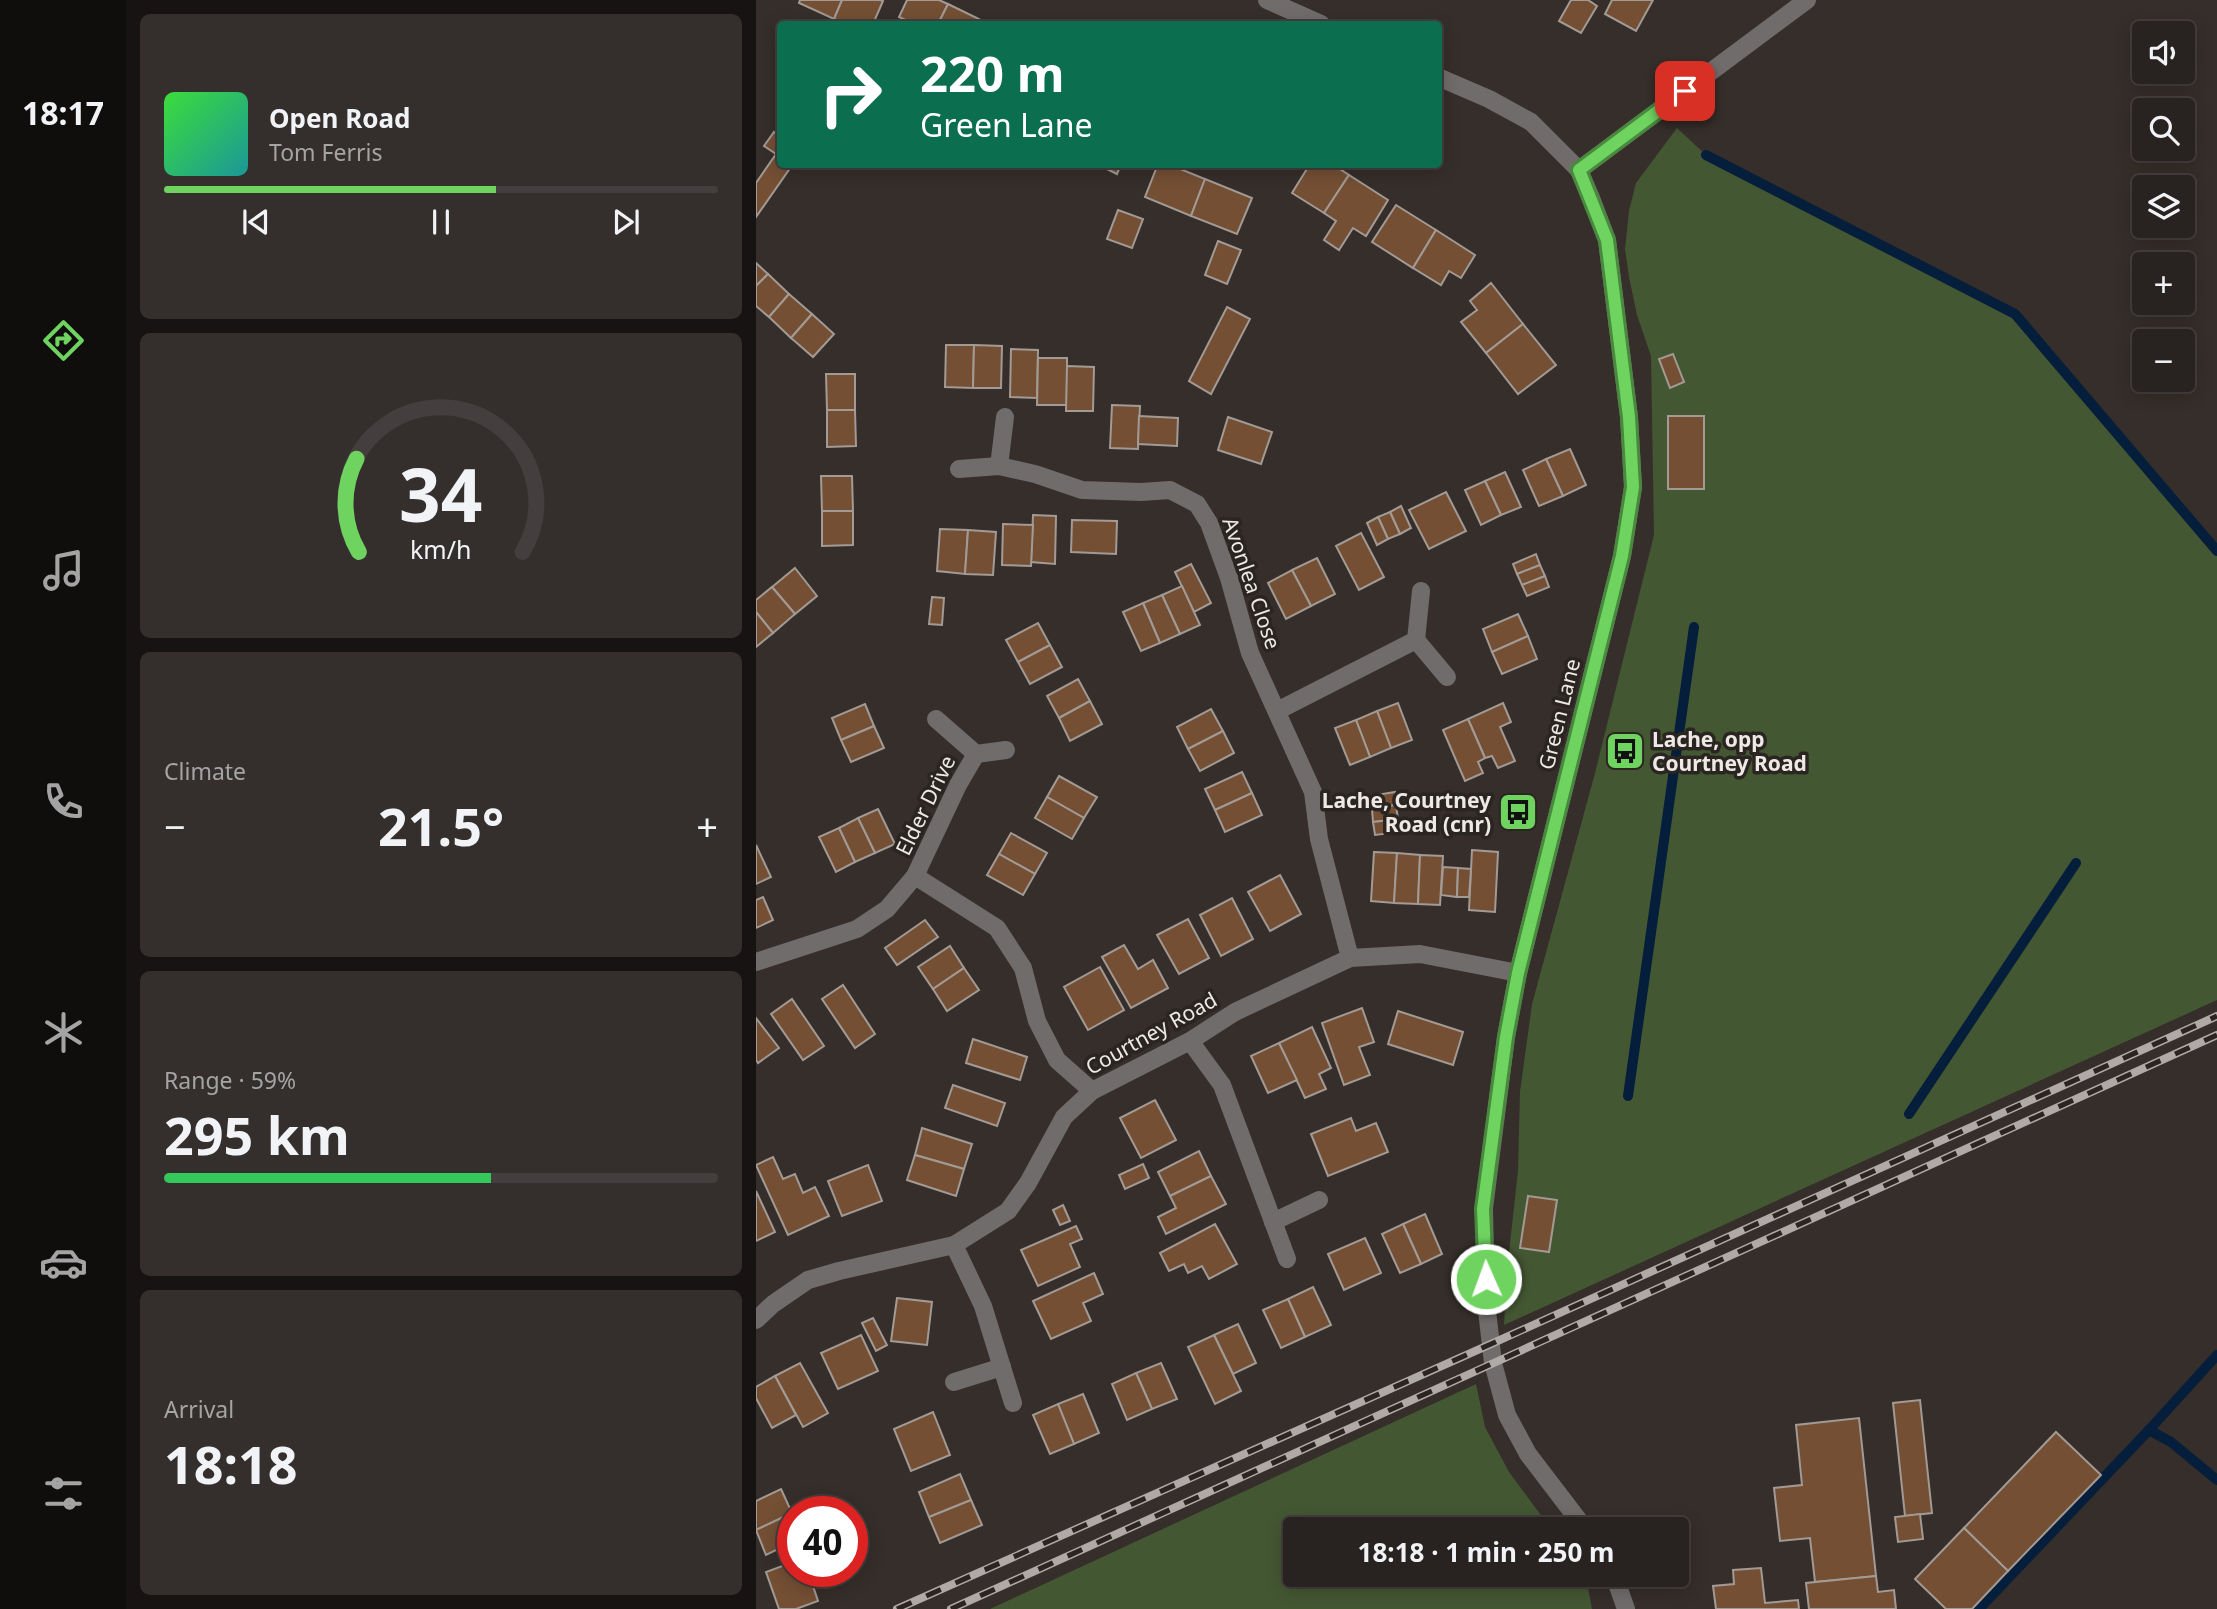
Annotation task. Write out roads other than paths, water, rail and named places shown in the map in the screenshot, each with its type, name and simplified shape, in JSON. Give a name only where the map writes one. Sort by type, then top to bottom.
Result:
[{"type":"street","points":[[1267,0],[1314,21]]},
{"type":"street","points":[[1442,79],[1489,99],[1531,122],[1579,170],[1807,0]]},
{"type":"street","name":"Green Lane","points":[[1576,1517],[1528,1454],[1507,1415],[1493,1363],[1486,1302],[1483,1209],[1506,1037],[1518,973],[1622,556],[1633,487],[1629,417],[1607,240],[1579,170]]},
{"type":"street","points":[[999,466],[1005,417]]},
{"type":"street","name":"Avonlea Close","points":[[959,469],[999,466],[1035,474],[1082,490],[1170,490],[1197,504],[1209,523],[1229,578],[1250,653],[1313,792],[1319,839],[1350,958]]},
{"type":"street","points":[[1421,591],[1416,640],[1447,677]]},
{"type":"street","points":[[1278,711],[1416,640]]},
{"type":"street","name":"Elder Drive","points":[[936,719],[976,754],[1006,750]]},
{"type":"street","name":"Elder Drive","points":[[756,962],[858,929],[887,909],[915,876],[958,785],[976,754]]},
{"type":"street","name":"Elder Drive","points":[[915,876],[996,928],[1023,968],[1037,1021],[1057,1060],[1092,1091]]},
{"type":"street","name":"Courtney Road","points":[[756,1320],[773,1304],[808,1280],[954,1245],[1008,1211],[1028,1183],[1064,1117],[1092,1091],[1190,1041],[1235,1012],[1350,958],[1420,954],[1518,973]]},
{"type":"street","points":[[1190,1041],[1222,1085],[1287,1259]]},
{"type":"street","points":[[1273,1222],[1319,1200]]},
{"type":"street","points":[[954,1245],[983,1306],[1013,1403]]},
{"type":"street","points":[[954,1382],[1002,1367]]},
{"type":"street","points":[[1618,1587],[1626,1609]]},
{"type":"waterway","points":[[1706,155],[2015,314],[2217,551]]},
{"type":"waterway","points":[[1628,1096],[1694,627]]},
{"type":"waterway","points":[[1909,1114],[2076,863]]},
{"type":"waterway","points":[[1979,1609],[2217,1355]]},
{"type":"waterway","points":[[2149,1430],[2171,1442],[2217,1480]]},
{"type":"railway","points":[[897,1609],[2217,1016]]},
{"type":"railway","points":[[951,1609],[2217,1035]]},
{"type":"place","name":"Lache, opp Courtney Road","points":[[1625,751]]},
{"type":"place","name":"Lache, Courtney Road (cnr)","points":[[1518,812]]}]
